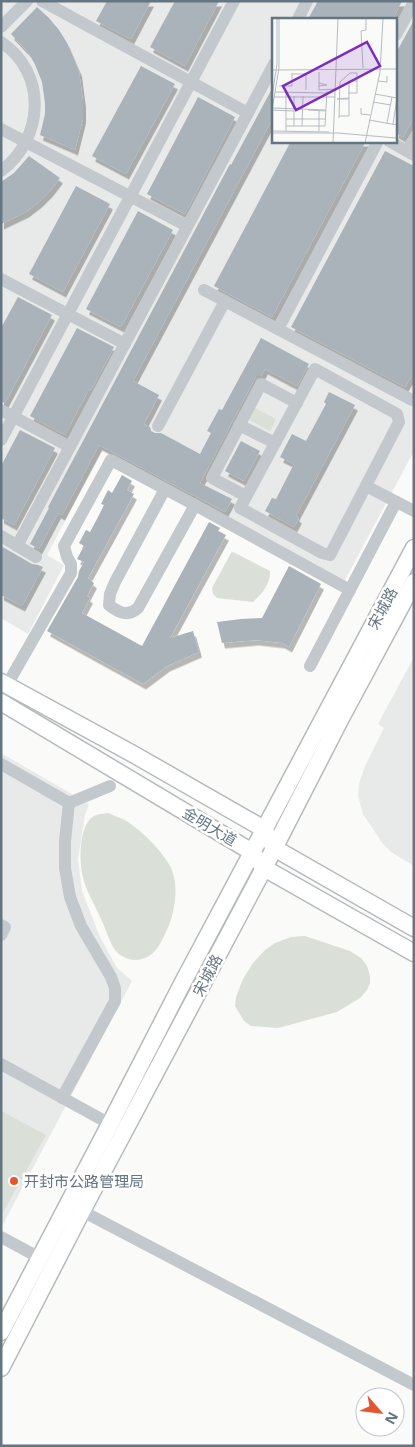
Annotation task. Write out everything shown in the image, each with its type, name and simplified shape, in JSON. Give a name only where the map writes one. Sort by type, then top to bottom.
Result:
[{"type":"main road","name":"宋城路","points":[[1,1332],[182,984],[414,548]]},
{"type":"main road","name":"宋城路","points":[[1,1368],[414,582]]},
{"type":"main road","name":"金明大道","points":[[4,684],[133,754],[264,829]]},
{"type":"main road","name":"金明大道","points":[[1,702],[252,852],[264,868],[414,953]]},
{"type":"main road","points":[[264,829],[274,848],[414,928]]},
{"type":"lane","points":[[1,27],[27,1]]},
{"type":"lane","points":[[42,1],[248,113]]},
{"type":"lane","points":[[1,440],[234,1]]},
{"type":"lane","points":[[299,18],[308,1]]},
{"type":"lane","points":[[398,31],[414,2]]},
{"type":"lane","points":[[1,42],[21,62],[32,84],[34,96],[34,120],[27,142],[12,162],[1,171]]},
{"type":"lane","points":[[17,546],[272,68]]},
{"type":"lane","points":[[1,129],[187,226]]},
{"type":"lane","points":[[391,142],[410,153],[414,139]]},
{"type":"lane","points":[[278,329],[377,142]]},
{"type":"lane","points":[[1,279],[125,344]]},
{"type":"lane","points":[[204,290],[414,400]]},
{"type":"lane","points":[[158,426],[225,301]]},
{"type":"lane","points":[[315,369],[397,414],[400,422],[330,555],[322,553],[240,508],[275,443],[315,369]]},
{"type":"lane","points":[[246,496],[212,478],[261,384],[297,403]]},
{"type":"lane","points":[[1,410],[70,447]]},
{"type":"lane","points":[[239,425],[275,443]]},
{"type":"lane","points":[[4,684],[71,573],[71,564],[64,546],[111,460],[350,590]]},
{"type":"lane","points":[[366,486],[414,511]]},
{"type":"lane","points":[[166,489],[110,594],[110,605],[121,613],[130,614],[138,608],[195,505]]},
{"type":"lane","points":[[310,666],[396,502]]},
{"type":"lane","points":[[1,536],[36,557]]},
{"type":"lane","points":[[1,764],[69,803]]},
{"type":"lane","points":[[69,803],[110,786]]},
{"type":"lane","points":[[62,1098],[115,1001],[115,988],[111,977],[81,926],[70,897],[65,868],[65,841],[69,803]]},
{"type":"lane","points":[[1,925],[6,927],[1,935]]},
{"type":"lane","points":[[1,1064],[110,1124]]},
{"type":"lane","points":[[82,1211],[414,1385]]},
{"type":"lane","points":[[1,1236],[40,1258]]},
{"type":"shaded area","points":[[1,1],[414,1],[414,451],[345,580],[103,450],[47,555],[64,565],[28,634],[1,618]]},
{"type":"shaded area","points":[[255,408],[276,419],[270,431],[249,420]]},
{"type":"shaded area","points":[[233,552],[270,571],[269,580],[265,588],[253,602],[217,598],[213,594],[212,588]]},
{"type":"shaded area","points":[[414,657],[414,866],[391,852],[383,844],[363,814],[358,796],[359,784],[365,766],[384,728],[378,724]]},
{"type":"shaded area","points":[[1,753],[89,804],[85,815],[78,859],[82,891],[100,937],[117,968],[132,981],[1,1228]]},
{"type":"shaded area","points":[[108,813],[128,822],[157,848],[170,866],[175,881],[174,908],[169,925],[157,949],[151,955],[142,959],[127,959],[115,950],[84,882],[81,855],[82,839],[86,825],[92,817]]},
{"type":"shaded area","points":[[305,936],[350,951],[361,958],[367,966],[370,976],[367,990],[360,998],[337,1012],[278,1028],[251,1026],[244,1021],[235,1006],[236,997],[243,979],[253,963],[265,950],[275,943],[291,937]]},
{"type":"shaded area","name":"开封市公路管理局","points":[[1,1111],[46,1135],[1,1216]]},
{"type":"building","points":[[107,1],[151,1],[131,39],[96,21]]},
{"type":"building","points":[[175,1],[219,1],[185,66],[150,47]]},
{"type":"building","points":[[318,1],[402,1],[394,18],[309,18]]},
{"type":"building","points":[[37,7],[59,30],[79,71],[83,118],[75,150],[40,135],[45,114],[42,82],[28,52],[11,34]]},
{"type":"building","points":[[414,20],[414,118],[403,137],[398,134],[398,49]]},
{"type":"building","points":[[141,66],[175,84],[126,174],[92,156]]},
{"type":"building","points":[[272,89],[272,120],[133,381],[159,395],[144,424],[150,427],[151,431],[161,433],[200,454],[211,433],[207,431],[219,409],[222,410],[261,338],[309,364],[297,386],[265,369],[261,376],[256,376],[200,483],[232,499],[225,512],[99,445],[62,515],[58,513],[39,549],[30,544],[48,507]]},
{"type":"building","points":[[198,97],[235,117],[185,214],[147,194]]},
{"type":"building","points":[[290,142],[365,142],[272,317],[214,286]]},
{"type":"building","points":[[385,151],[414,166],[414,372],[405,387],[291,327]]},
{"type":"building","points":[[29,156],[60,178],[39,202],[26,212],[1,224],[1,182],[14,173]]},
{"type":"building","points":[[76,186],[110,204],[63,292],[29,274]]},
{"type":"building","points":[[138,211],[173,230],[121,327],[86,309]]},
{"type":"building","points":[[18,297],[52,315],[5,403],[1,402],[1,328]]},
{"type":"building","points":[[77,328],[114,347],[65,435],[30,416]]},
{"type":"building","points":[[329,392],[355,405],[296,516],[299,518],[294,527],[265,511],[272,498],[276,499],[294,464],[280,457],[292,434],[306,441],[326,404],[324,402]]},
{"type":"building","points":[[20,430],[55,448],[14,525],[1,518],[1,466]]},
{"type":"building","points":[[241,441],[260,451],[244,481],[225,471]]},
{"type":"building","points":[[122,475],[132,481],[127,490],[134,494],[88,578],[94,583],[87,596],[90,598],[82,613],[142,646],[209,522],[220,528],[218,531],[226,535],[170,638],[193,631],[199,652],[167,666],[143,684],[47,631],[78,577],[84,562],[77,559],[84,546],[79,543],[86,530],[90,532],[104,505],[101,504],[108,490],[112,493]]},
{"type":"building","points":[[1,546],[32,564],[43,567],[22,606],[1,595]]},
{"type":"building","points":[[289,566],[321,584],[289,647],[282,643],[256,640],[222,643],[217,622],[262,618]]},
{"type":"place","name":"开封市公路管理局","points":[[14,1181]]}]
